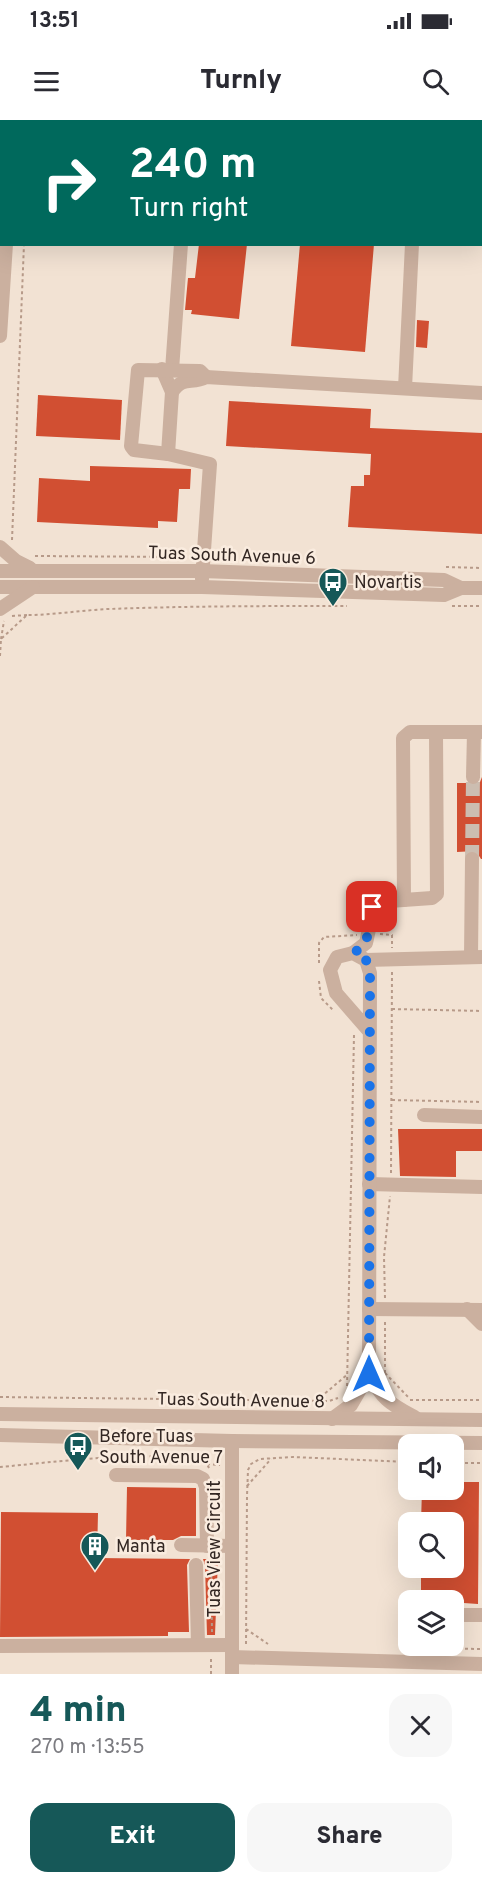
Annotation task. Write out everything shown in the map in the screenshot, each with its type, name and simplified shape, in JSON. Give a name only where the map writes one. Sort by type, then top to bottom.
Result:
[{"type":"street","points":[[0,336],[6,246]]},
{"type":"street","points":[[168,454],[172,392],[167,369],[181,246]]},
{"type":"street","points":[[405,388],[412,246]]},
{"type":"street","points":[[202,587],[210,464],[168,454],[134,450],[131,446],[136,373],[139,369],[200,371],[206,377]]},
{"type":"street","points":[[172,392],[177,384],[206,377],[482,393]]},
{"type":"street","points":[[6,545],[16,561],[34,570]]},
{"type":"street","name":"Tuas South Avenue 6","points":[[0,571],[202,570],[444,580],[461,588]]},
{"type":"street","points":[[0,609],[34,586]]},
{"type":"street","name":"Tuas South Avenue 6","points":[[0,587],[202,587],[444,595],[461,588],[482,588]]},
{"type":"street","points":[[404,900],[403,738],[410,732],[478,732],[473,777]]},
{"type":"street","points":[[360,956],[366,943],[375,902],[432,898],[438,892],[436,732]]},
{"type":"street","points":[[369,1030],[336,993],[330,970],[337,957],[360,956],[393,959],[476,957],[475,863]]},
{"type":"street","points":[[360,956],[370,973],[369,1374],[378,1393],[387,1402],[419,1420]]},
{"type":"street","points":[[424,1115],[482,1117]]},
{"type":"street","points":[[369,1184],[482,1187]]},
{"type":"street","points":[[369,1309],[482,1310]]},
{"type":"street","points":[[467,1310],[482,1324]]},
{"type":"street","points":[[332,1419],[351,1405],[369,1374]]},
{"type":"street","name":"Tuas South Avenue 8","points":[[2,1414],[482,1420]]},
{"type":"street","points":[[0,1436],[482,1443]]},
{"type":"street","name":"Tuas View Circuit","points":[[232,1441],[232,1546],[236,1653],[232,1674]]},
{"type":"street","points":[[116,1474],[197,1476],[203,1479],[206,1487],[209,1546]]},
{"type":"street","points":[[181,1545],[232,1546]]},
{"type":"street","points":[[196,1564],[205,1645]]},
{"type":"street","points":[[464,1615],[482,1616]]},
{"type":"street","points":[[0,1646],[205,1645],[236,1653],[373,1668],[482,1665]]},
{"type":"path","points":[[6,545],[24,246]]},
{"type":"path","points":[[0,656],[5,617],[57,615],[104,609],[206,605],[348,606]]},
{"type":"path","points":[[448,606],[482,606]]},
{"type":"path","points":[[1,639],[27,615]]},
{"type":"path","points":[[319,967],[319,943],[324,937],[392,935],[391,1185],[384,1257],[385,1382]]},
{"type":"path","points":[[319,978],[321,998],[341,1017]]},
{"type":"path","points":[[392,1010],[482,1011]]},
{"type":"path","points":[[346,1391],[354,1033]]},
{"type":"path","points":[[392,1100],[482,1102]]},
{"type":"path","points":[[385,1373],[411,1400]]},
{"type":"path","points":[[316,1401],[348,1374]]},
{"type":"path","points":[[1,1396],[316,1401],[328,1401],[345,1396]]},
{"type":"path","points":[[405,1400],[482,1400]]},
{"type":"path","points":[[0,1467],[135,1458],[183,1458],[207,1464],[210,1471]]},
{"type":"path","points":[[236,1653],[248,1470],[251,1464],[260,1459],[271,1458],[398,1462]]},
{"type":"path","points":[[247,1486],[271,1458]]},
{"type":"path","points":[[464,1462],[482,1462]]},
{"type":"path","points":[[209,1546],[205,1645],[211,1674]]},
{"type":"building","points":[[199,246],[247,246],[239,319],[191,314],[192,310],[185,310],[188,278],[195,278]]},
{"type":"building","points":[[300,246],[374,246],[365,352],[291,346]]},
{"type":"building","points":[[417,320],[429,321],[427,348],[416,347]]},
{"type":"building","points":[[38,395],[122,400],[120,440],[36,436]]},
{"type":"building","points":[[229,401],[371,409],[370,428],[482,433],[482,534],[348,527],[351,486],[364,486],[364,475],[370,475],[371,454],[226,446]]},
{"type":"building","points":[[90,466],[191,469],[190,489],[179,489],[177,522],[158,521],[158,528],[37,522],[39,478],[90,481]]},
{"type":"building","points":[[482,777],[481,859],[476,851],[457,852],[457,783],[473,786],[480,782]]},
{"type":"building","points":[[398,1129],[482,1129],[482,1151],[456,1151],[456,1177],[400,1176]]},
{"type":"building","points":[[464,1482],[479,1482],[478,1604],[464,1603],[464,1590],[421,1590],[421,1578],[464,1578],[464,1512],[421,1512],[422,1500],[464,1500]]},
{"type":"building","points":[[127,1487],[196,1488],[196,1536],[181,1536],[173,1540],[126,1540]]},
{"type":"building","name":"Manta","points":[[1,1512],[98,1513],[97,1558],[190,1559],[187,1565],[189,1632],[168,1632],[168,1636],[0,1637]]},
{"type":"building","points":[[203,1559],[218,1559],[215,1635],[207,1635]]},
{"type":"tunnel","points":[[472,859],[473,777]]},
{"type":"place","name":"Novartis","points":[[333,608]]},
{"type":"place","name":"Before Tuas South Avenue 7","points":[[78,1472]]},
{"type":"place","name":"Manta","points":[[95,1572]]},
{"type":"route","points":[[369,1374],[370,973],[366,960],[354,953],[366,943],[372,907]]}]
